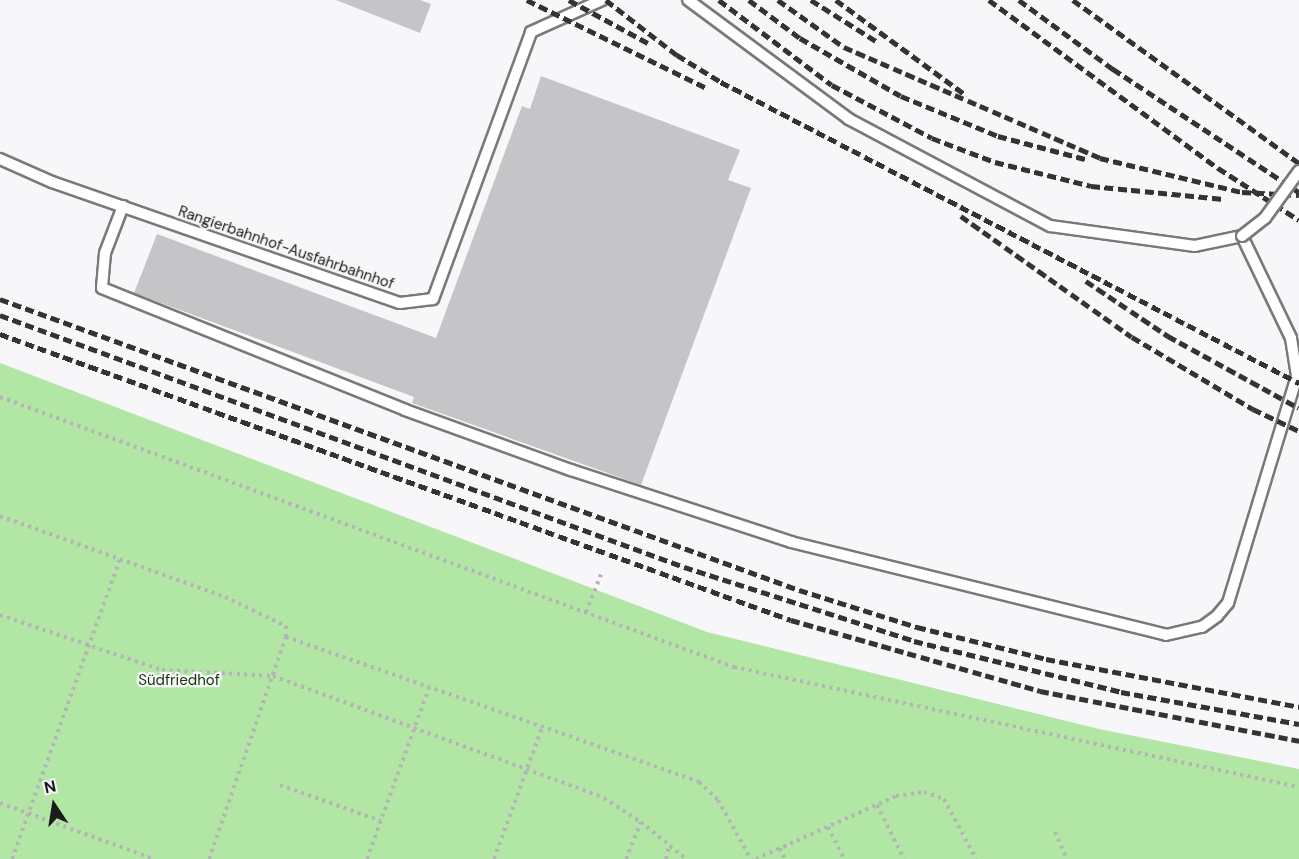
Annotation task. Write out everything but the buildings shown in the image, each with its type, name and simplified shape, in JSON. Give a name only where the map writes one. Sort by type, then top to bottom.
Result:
[{"type":"lane","name":"Rangierbahnhof-Ausfahrbahnhof","points":[[0,159],[123,206],[400,303],[433,299],[531,32],[602,0]]},
{"type":"lane","points":[[688,0],[849,119],[1050,226],[1195,246],[1242,236],[1266,218],[1299,171]]},
{"type":"lane","points":[[123,206],[105,253],[102,288],[405,410],[571,470],[780,538],[1166,635],[1202,627],[1228,603],[1297,376],[1291,338],[1242,236]]},
{"type":"path","points":[[0,397],[734,667],[1299,787]]},
{"type":"path","points":[[0,516],[225,597],[286,626],[285,637],[273,676],[208,859]]},
{"type":"path","points":[[12,859],[120,559]]},
{"type":"path","points":[[586,612],[602,572]]},
{"type":"path","points":[[0,615],[162,670],[273,676],[604,798],[641,822],[686,859]]},
{"type":"path","points":[[285,637],[699,782],[718,800],[754,859],[896,796],[924,792],[944,798],[976,859]]},
{"type":"path","points":[[367,859],[429,688]]},
{"type":"path","points":[[494,859],[542,728]]},
{"type":"path","points":[[280,785],[381,820]]},
{"type":"path","points":[[0,803],[154,859]]},
{"type":"path","points":[[877,805],[904,859]]},
{"type":"path","points":[[626,859],[641,822]]},
{"type":"path","points":[[828,827],[844,859]]},
{"type":"path","points":[[1055,832],[1067,859]]},
{"type":"path","points":[[666,859],[669,845]]},
{"type":"path","points":[[780,848],[785,859]]},
{"type":"green space","name":"Südfriedhof","points":[[0,363],[707,632],[1099,729],[1299,769],[1299,859],[0,859]]},
{"type":"railway","points":[[527,0],[707,88]]},
{"type":"railway","points":[[569,0],[648,43]]},
{"type":"railway","points":[[606,0],[677,55],[721,82],[1299,383]]},
{"type":"railway","points":[[719,0],[832,85],[932,138],[995,162],[1091,186],[1223,199]]},
{"type":"railway","points":[[749,0],[800,38],[901,96],[998,136],[1085,159]]},
{"type":"railway","points":[[778,0],[844,47],[1100,158],[1242,192],[1299,195]]},
{"type":"railway","points":[[811,0],[879,43]]},
{"type":"railway","points":[[836,0],[967,96]]},
{"type":"railway","points":[[989,0],[1218,168],[1299,220]]},
{"type":"railway","points":[[1019,0],[1113,69],[1299,192]]},
{"type":"railway","points":[[1073,0],[1299,163]]},
{"type":"railway","points":[[961,216],[1132,337],[1253,409],[1299,431]]},
{"type":"railway","points":[[1086,281],[1168,336],[1299,408]]},
{"type":"railway","points":[[0,299],[799,590],[917,627],[1046,659],[1299,707]]},
{"type":"railway","points":[[0,315],[684,567],[914,641],[1121,692],[1299,724]]},
{"type":"railway","points":[[0,334],[791,620],[1040,691],[1299,741]]}]
